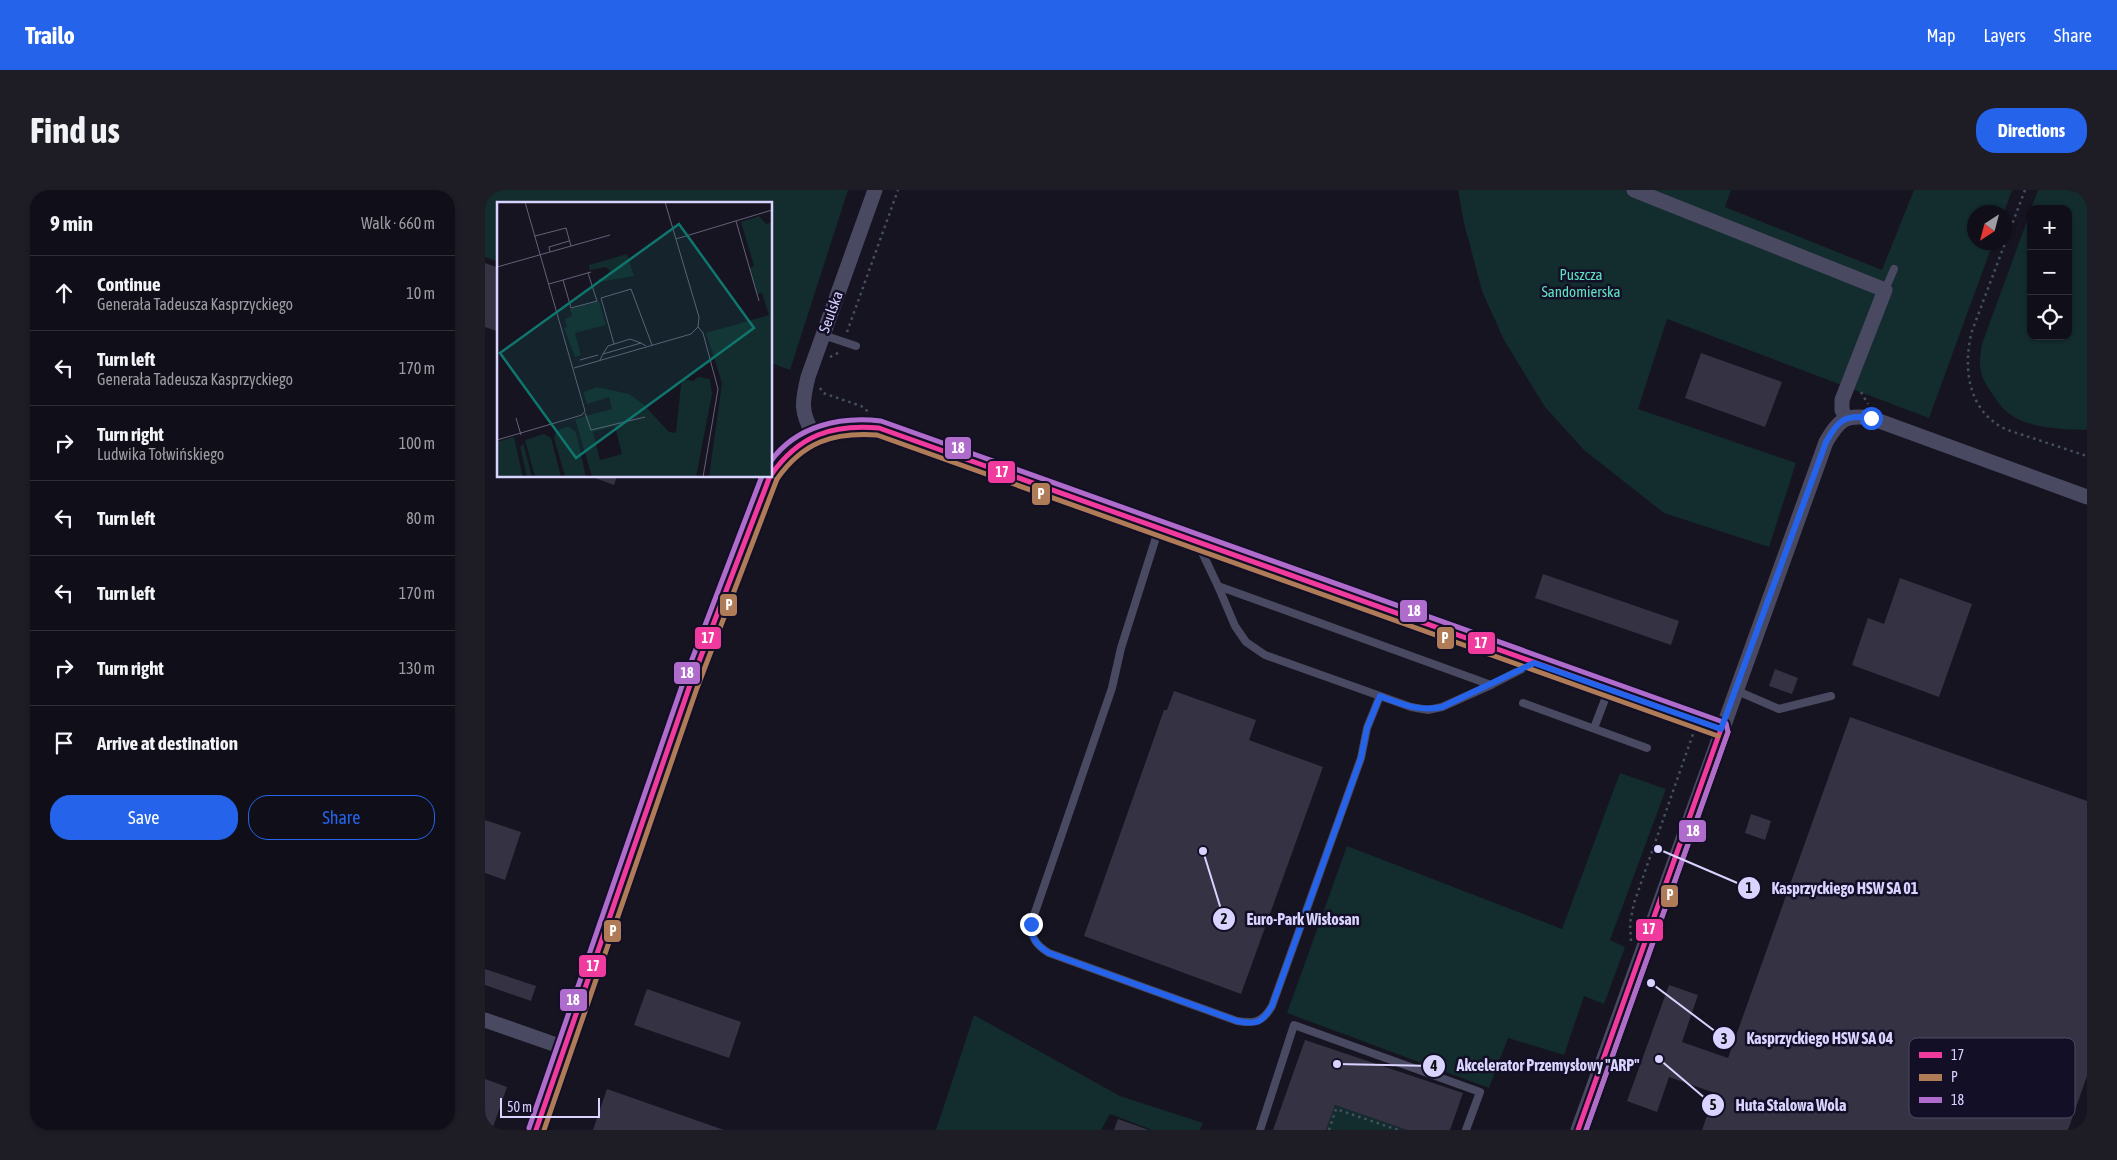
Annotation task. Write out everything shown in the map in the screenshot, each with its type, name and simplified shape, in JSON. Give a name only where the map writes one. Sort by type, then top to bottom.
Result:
[{"type":"street","name":"Seulska","points":[[814,435],[804,416],[803,399],[808,377],[875,190]]},
{"type":"street","points":[[1633,190],[1885,290],[1842,400],[1842,410],[1847,418]]},
{"type":"street","points":[[1578,1130],[1735,690],[1826,442],[1834,427],[1847,418],[1855,416],[1871,418],[2087,497]]},
{"type":"street","points":[[773,473],[791,450],[814,435],[834,428],[867,426],[879,428],[1721,729]]},
{"type":"street","points":[[536,1130],[690,685],[770,478]]},
{"type":"street","points":[[485,1020],[565,1048]]},
{"type":"lane","points":[[1885,290],[1894,269]]},
{"type":"lane","points":[[823,335],[856,346]]},
{"type":"lane","points":[[1159,528],[1121,648],[1112,688],[1031,924],[1034,940],[1041,948],[1049,953],[1237,1021],[1250,1024],[1259,1021],[1267,1015],[1272,1006],[1361,758],[1367,728],[1380,696]]},
{"type":"lane","points":[[1197,542],[1235,626],[1246,642],[1265,655],[1411,707],[1428,710],[1442,707],[1534,663]]},
{"type":"lane","points":[[1218,586],[1491,685]]},
{"type":"lane","points":[[1594,728],[1609,689]]},
{"type":"lane","points":[[1735,690],[1779,709],[1831,696]]},
{"type":"lane","points":[[1523,703],[1647,748]]},
{"type":"lane","points":[[1260,1130],[1294,1025],[1480,1092],[1466,1130]]},
{"type":"path","points":[[828,358],[839,353],[844,342],[898,190]]},
{"type":"path","points":[[2025,190],[1967,350],[1968,370],[1973,392],[1981,408],[1994,422],[2010,430],[2087,456]]},
{"type":"path","points":[[821,381],[820,386],[823,393],[866,409],[868,412],[867,426]]},
{"type":"path","points":[[1859,389],[1863,397],[1873,408]]},
{"type":"path","points":[[1631,943],[1630,923],[1634,903],[1698,721]]},
{"type":"path","points":[[1329,1130],[1336,1109],[1399,1129]]},
{"type":"green space","points":[[485,190],[848,190],[790,370],[773,364],[773,202],[497,202],[497,261],[485,257]]},
{"type":"green space","name":"Puszcza Sandomierska","points":[[1458,190],[1731,190],[1725,207],[1882,270],[1914,190],[2012,190],[2007,205],[1967,205],[1967,250],[1990,250],[1929,418],[1667,319],[1638,409],[1796,463],[1769,547],[1664,513],[1584,450],[1545,407],[1504,340],[1482,291],[1464,223]]},
{"type":"green space","points":[[2038,190],[2087,190],[2087,430],[2044,427],[2022,421],[2002,407],[1982,376],[1980,359],[1982,344],[2027,221],[2027,340],[2072,340],[2072,205],[2032,205]]},
{"type":"green space","points":[[1620,773],[1666,789],[1610,940],[1625,947],[1604,1004],[1584,996],[1564,1055],[1508,1038],[1489,1088],[1287,1013],[1347,846],[1562,929]]},
{"type":"green space","points":[[974,1015],[1120,1096],[1203,1123],[1200,1130],[1152,1130],[1110,1114],[1101,1130],[936,1130]]},
{"type":"green space","points":[[1335,1105],[1407,1130],[1326,1130]]},
{"type":"building","points":[[485,263],[497,267],[497,331],[485,327]]},
{"type":"building","points":[[1701,353],[1782,382],[1765,427],[1685,398]]},
{"type":"building","points":[[595,478],[616,478],[614,485]]},
{"type":"building","points":[[1543,574],[1679,621],[1671,645],[1535,598]]},
{"type":"building","points":[[1900,578],[1972,604],[1939,697],[1852,665],[1868,618],[1884,624]]},
{"type":"building","points":[[1775,669],[1798,678],[1792,694],[1769,686]]},
{"type":"building","points":[[1174,691],[1256,720],[1249,740],[1323,767],[1241,994],[1084,936],[1164,710],[1167,710]]},
{"type":"building","points":[[1850,717],[2087,801],[2087,1076],[2075,1110],[2075,1038],[1909,1038],[1909,1118],[2072,1118],[2068,1130],[1702,1130],[1715,1093],[1669,1077],[1657,1112],[1627,1101],[1669,985],[1698,995],[1682,1042],[1728,1058]]},
{"type":"building","points":[[1751,814],[1771,821],[1765,840],[1745,833]]},
{"type":"building","points":[[485,820],[521,832],[505,880],[485,873]]},
{"type":"building","points":[[485,969],[536,986],[531,1001],[485,985]]},
{"type":"building","points":[[647,989],[741,1022],[729,1058],[634,1025]]},
{"type":"building","points":[[1305,1040],[1463,1093],[1450,1130],[1407,1130],[1335,1105],[1326,1130],[1273,1130]]},
{"type":"building","points":[[485,1079],[507,1087],[492,1130],[485,1130]]},
{"type":"building","points":[[607,1089],[724,1130],[593,1130]]},
{"type":"building","points":[[1118,1119],[1149,1130],[1114,1130]]},
{"type":"transit line","name":"18","points":[[773,459],[793,439],[820,426],[850,420],[881,421],[1726,723],[1728,732],[1586,1130]]},
{"type":"transit line","name":"17","points":[[773,472],[793,450],[805,441],[818,435],[846,428],[879,428],[1721,729]]},
{"type":"transit line","name":"P","points":[[777,479],[797,456],[820,442],[846,435],[877,435],[1718,736]]},
{"type":"transit line","name":"18","points":[[529,1128],[683,683],[761,478]]},
{"type":"transit line","name":"17","points":[[536,1130],[690,685],[769,478]]},
{"type":"transit line","name":"P","points":[[544,1130],[697,688],[777,479]]},
{"type":"transit line","name":"17","points":[[1578,1130],[1721,729]]},
{"type":"transit line","name":"P","points":[[1586,1130],[1728,732]]},
{"type":"place","name":"Kasprzyckiego HSW SA 01","points":[[1658,849]]},
{"type":"place","name":"Euro-Park Wisłosan","points":[[1203,851]]},
{"type":"place","name":"Kasprzyckiego HSW SA 04","points":[[1651,983]]},
{"type":"place","name":"Huta Stalowa Wola","points":[[1659,1059]]},
{"type":"place","name":"Akcelerator Przemysłowy \"ARP\"","points":[[1337,1064]]},
{"type":"route","points":[[1031,924],[1034,940],[1049,953],[1237,1021],[1250,1024],[1259,1021],[1267,1015],[1272,1006],[1361,758],[1367,728],[1380,696],[1411,707],[1428,710],[1442,707],[1534,663],[1721,729],[1826,442],[1834,427],[1843,420],[1855,416],[1871,418]]}]
